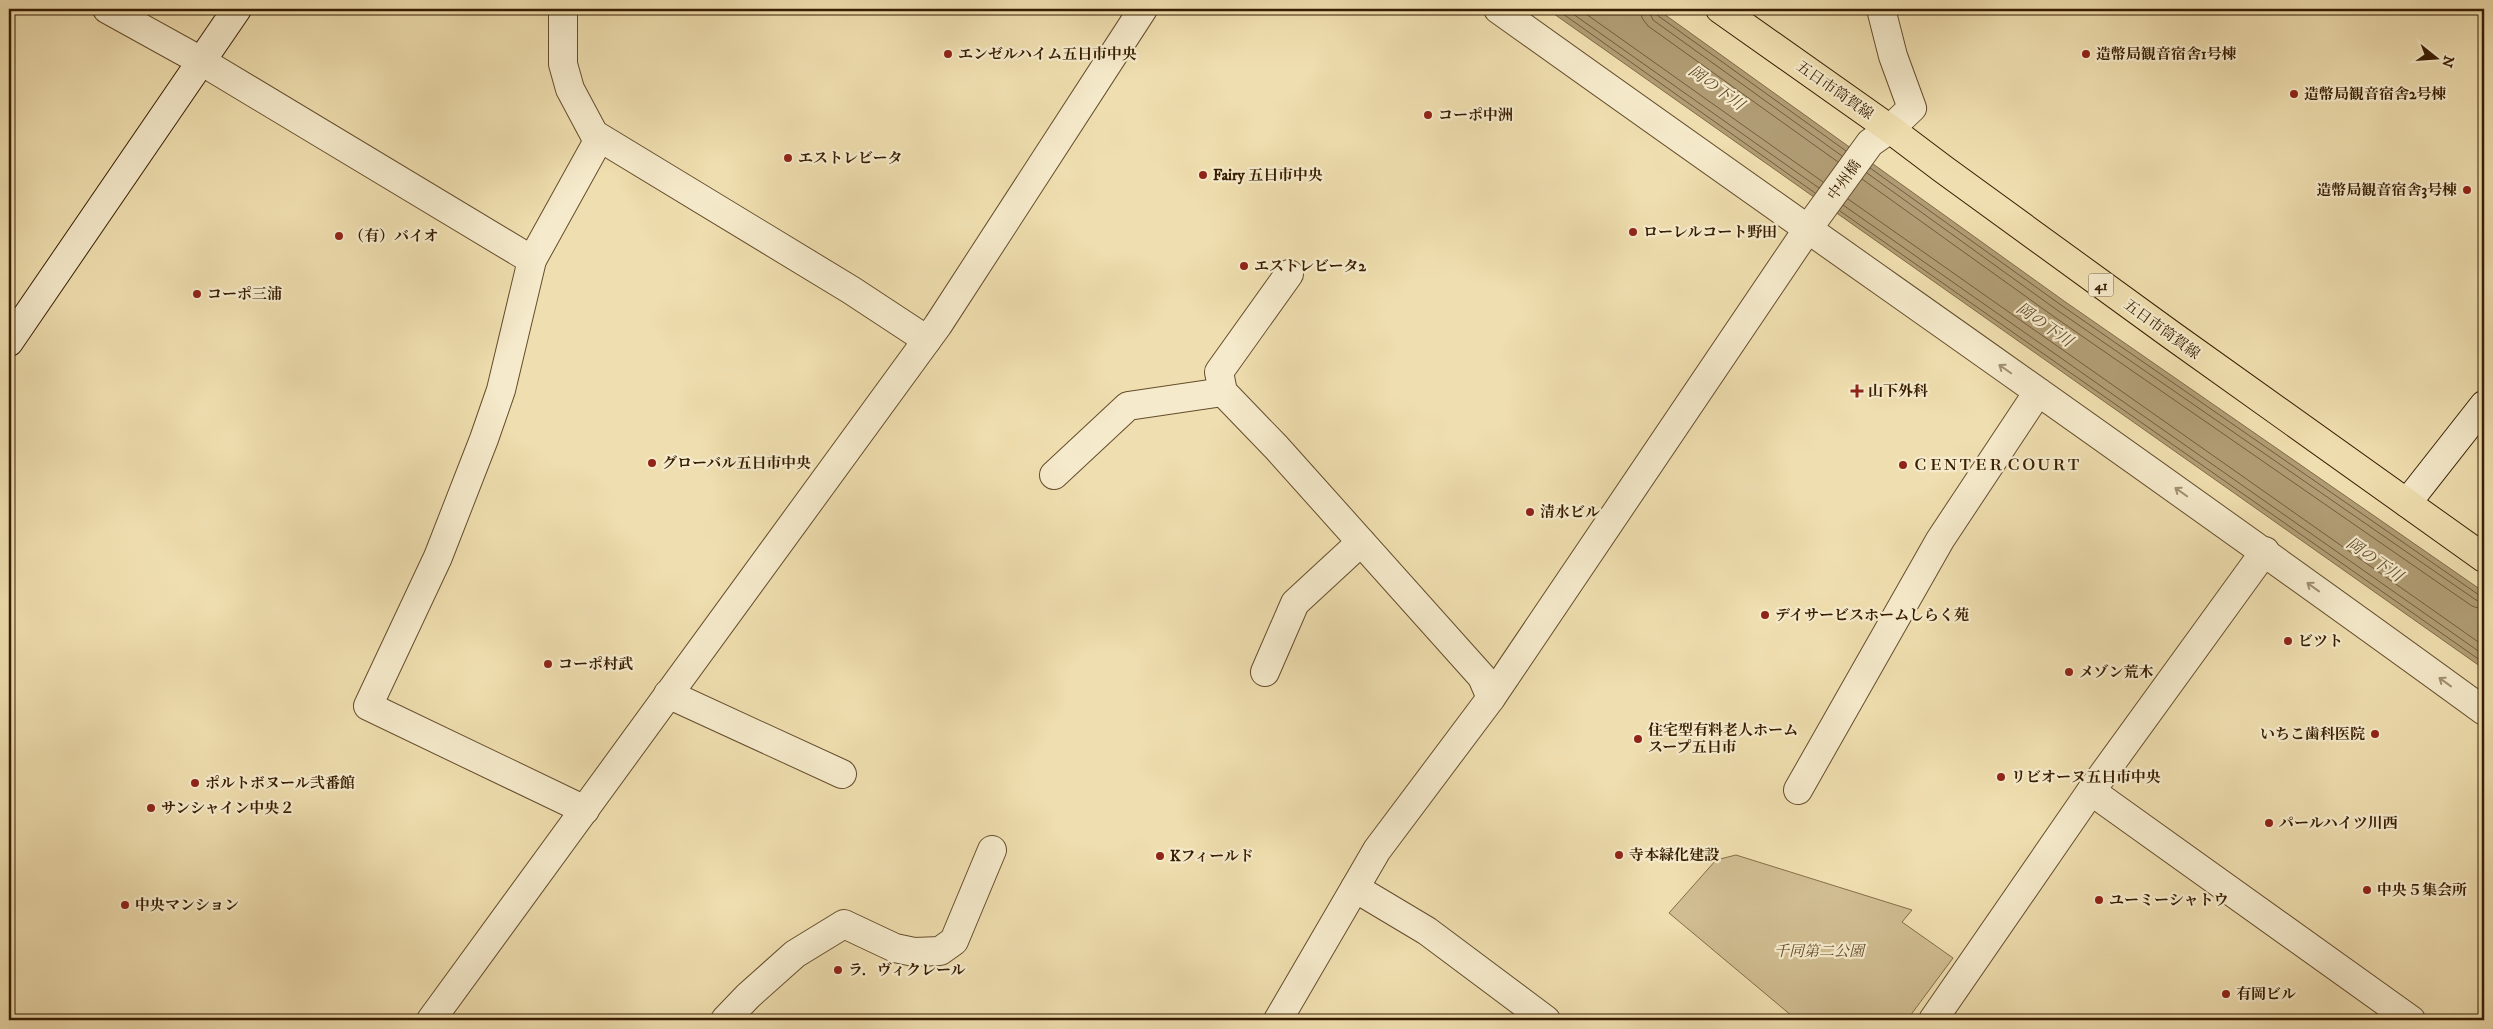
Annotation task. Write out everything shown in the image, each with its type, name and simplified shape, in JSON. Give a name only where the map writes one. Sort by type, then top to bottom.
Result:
[{"type":"main road","name":"五日市筒賀線","points":[[1720,9],[1880,136],[1943,169],[2146,318],[2484,558]]},
{"type":"street","points":[[107,9],[201,61],[532,260]]},
{"type":"street","points":[[9,342],[237,9]]},
{"type":"street","points":[[563,9],[563,64],[570,89],[580,112],[594,134],[851,290],[927,340]]},
{"type":"street","points":[[431,1020],[927,340],[1143,9]]},
{"type":"street","points":[[1498,9],[1812,224],[2038,392],[2265,551],[2484,711]]},
{"type":"street","name":"中州橋","points":[[1278,1020],[1377,850],[1491,698],[1812,224],[1880,136],[1912,108],[1894,56],[1881,9]]},
{"type":"street","points":[[585,810],[368,706],[434,565],[478,457],[501,390],[532,260],[599,138]]},
{"type":"street","points":[[1289,274],[1219,372],[1222,392],[1277,448],[1482,677],[1491,698]]},
{"type":"street","points":[[1054,475],[1128,406],[1222,392]]},
{"type":"street","points":[[1798,790],[1940,540],[2038,392]]},
{"type":"street","points":[[2407,503],[2483,410]]},
{"type":"street","points":[[1265,672],[1295,602],[1361,542]]},
{"type":"street","points":[[1933,1020],[2091,791],[2265,551]]},
{"type":"street","points":[[668,694],[842,774]]},
{"type":"street","points":[[2091,791],[2411,1020]]},
{"type":"street","points":[[725,1020],[748,996],[795,954],[844,924],[895,948],[914,952],[940,951],[954,941],[992,850]]},
{"type":"street","points":[[1355,888],[1427,931],[1546,1020]]},
{"type":"green space","name":"千同第二公園","points":[[1736,855],[1912,910],[1902,922],[1953,958],[1907,1020],[1822,1020],[1792,1016],[1669,913],[1716,860]]},
{"type":"water","name":"岡の下川","points":[[1547,9],[1657,9],[2064,301],[2484,592],[2484,669]]},
{"type":"place","name":"エンゼルハイム五日市中央","points":[[948,54]]},
{"type":"place","name":"造幣局観音宿舎1号棟","points":[[2086,54]]},
{"type":"place","name":"造幣局観音宿舎2号棟","points":[[2294,94]]},
{"type":"place","name":"コーポ中洲","points":[[1428,115]]},
{"type":"place","name":"エストレビータ","points":[[788,158]]},
{"type":"place","name":"Fairy 五日市中央","points":[[1203,175]]},
{"type":"place","name":"造幣局観音宿舎3号棟","points":[[2467,190]]},
{"type":"place","name":"ローレルコート野田","points":[[1633,232]]},
{"type":"place","name":"（有）バイオ","points":[[339,236]]},
{"type":"place","name":"エストレビータ2","points":[[1244,266]]},
{"type":"place","name":"コーポ三浦","points":[[197,294]]},
{"type":"place","name":"山下外科","points":[[1857,391]]},
{"type":"place","name":"グローバル五日市中央","points":[[652,463]]},
{"type":"place","name":"ＣＥＮＴＥＲ ＣＯＵＲＴ","points":[[1903,465]]},
{"type":"place","name":"清水ビル","points":[[1530,512]]},
{"type":"place","name":"デイサービスホームしらく苑","points":[[1765,615]]},
{"type":"place","name":"ビツト","points":[[2288,641]]},
{"type":"place","name":"コーポ村武","points":[[548,664]]},
{"type":"place","name":"メゾン荒木","points":[[2069,672]]},
{"type":"place","name":"いちこ歯科医院","points":[[2375,734]]},
{"type":"place","name":"住宅型有料老人ホーム スープ五日市","points":[[1638,739]]},
{"type":"place","name":"リビオーヌ五日市中央","points":[[2001,777]]},
{"type":"place","name":"ポルトボヌール弐番館","points":[[195,783]]},
{"type":"place","name":"サンシャイン中央２","points":[[151,808]]},
{"type":"place","name":"パールハイツ川西","points":[[2269,823]]},
{"type":"place","name":"寺本緑化建設","points":[[1619,855]]},
{"type":"place","name":"Kフィールド","points":[[1160,856]]},
{"type":"place","name":"中央５集会所","points":[[2367,890]]},
{"type":"place","name":"ユーミーシャトウ","points":[[2099,900]]},
{"type":"place","name":"中央マンション","points":[[125,905]]},
{"type":"place","name":"ラ．ヴィクレール","points":[[838,970]]},
{"type":"place","name":"有岡ビル","points":[[2226,994]]}]
